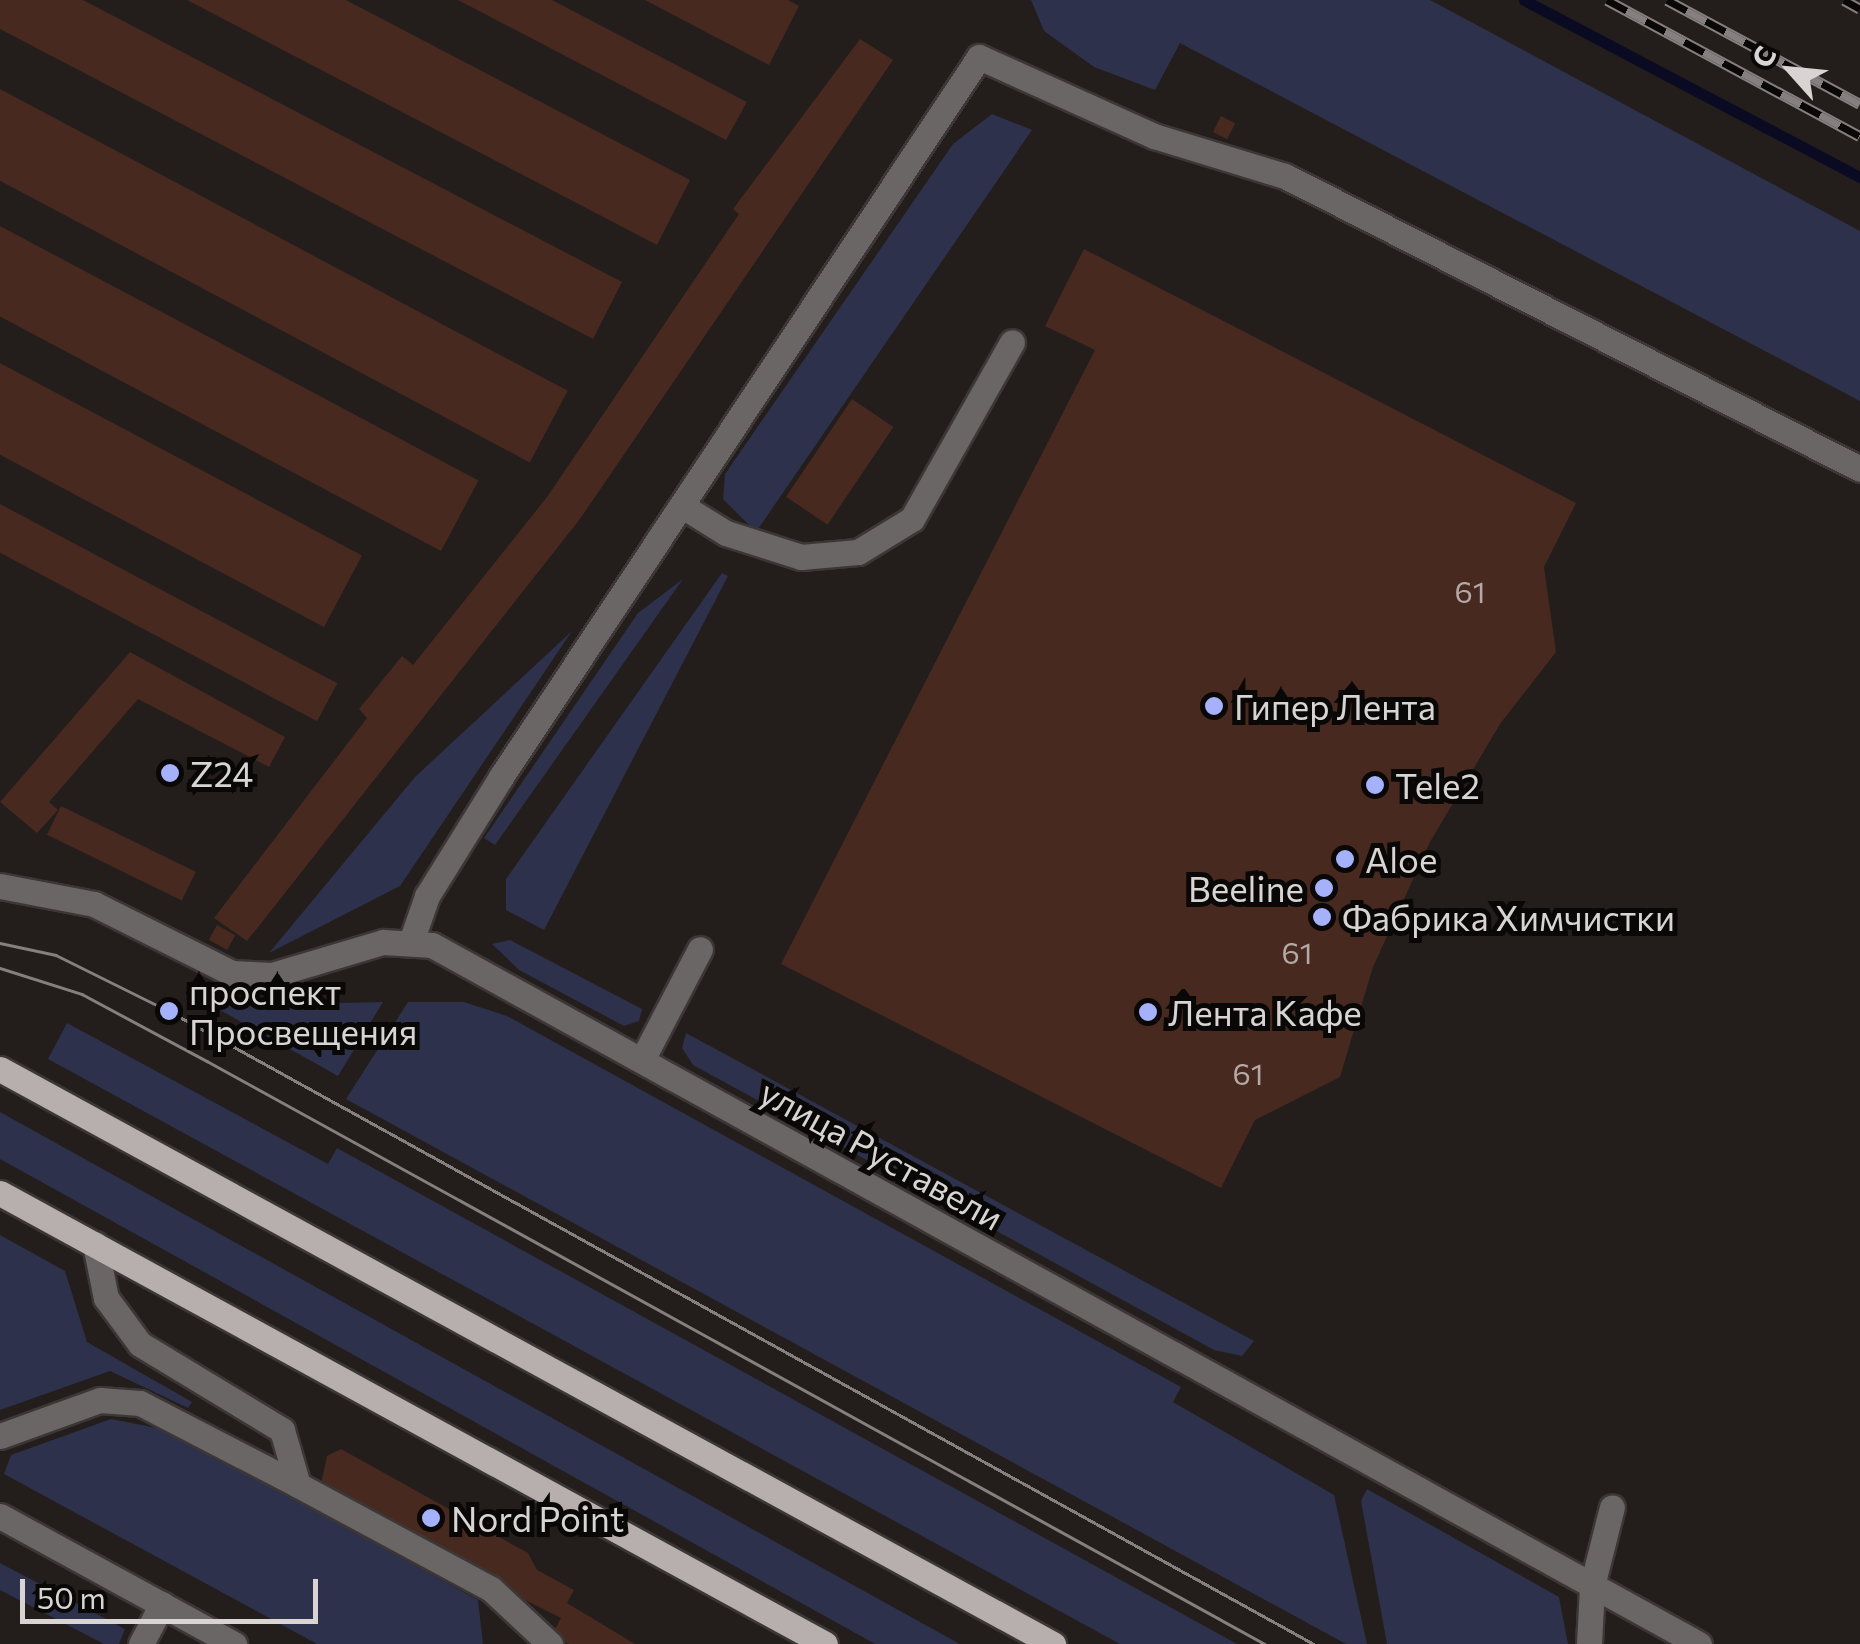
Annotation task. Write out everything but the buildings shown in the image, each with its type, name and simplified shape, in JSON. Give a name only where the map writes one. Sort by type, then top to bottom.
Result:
[{"type":"main road","points":[[0,1069],[1053,1644]]},
{"type":"main road","points":[[0,1193],[820,1643]]},
{"type":"street","points":[[0,886],[94,904],[232,973],[272,975],[412,939],[427,896],[501,777],[980,58],[1154,136],[1285,176],[1860,469]]},
{"type":"street","points":[[684,507],[726,533],[801,557],[858,552],[912,519],[1012,342]]},
{"type":"street","name":"улица Руставели","points":[[412,939],[642,1060],[1699,1644]]},
{"type":"street","points":[[642,1060],[700,949]]},
{"type":"street","points":[[95,1244],[106,1298],[140,1344],[282,1430],[298,1484]]},
{"type":"street","points":[[0,1436],[100,1400],[140,1402],[491,1589],[550,1644]]},
{"type":"street","points":[[1589,1644],[1592,1586],[1612,1506]]},
{"type":"street","points":[[0,1516],[234,1644]]},
{"type":"street","points":[[140,1644],[162,1604]]},
{"type":"street","points":[[513,1609],[514,1644]]},
{"type":"shaded area","points":[[1031,0],[1430,0],[1860,231],[1860,401],[1180,43],[1155,90],[1094,67],[1044,31]]},
{"type":"shaded area","points":[[992,114],[1032,130],[756,532],[723,499],[725,474],[953,144]]},
{"type":"shaded area","points":[[722,573],[728,576],[544,930],[506,910],[506,879]]},
{"type":"shaded area","points":[[683,579],[495,845],[484,838],[638,613]]},
{"type":"shaded area","points":[[572,631],[400,886],[269,953],[415,777]]},
{"type":"shaded area","points":[[510,940],[642,1009],[639,1021],[624,1026],[519,970],[492,944]]},
{"type":"shaded area","points":[[186,991],[255,1005],[383,1002],[338,1076]]},
{"type":"shaded area","points":[[408,1002],[464,1002],[507,1016],[1181,1387],[1173,1402],[1334,1495],[1367,1644],[1346,1644],[346,1099]]},
{"type":"shaded area","points":[[67,1023],[328,1164],[337,1148],[1237,1644],[1120,1644],[48,1059]]},
{"type":"shaded area","points":[[686,1033],[1254,1341],[1242,1356],[1214,1350],[693,1065],[682,1048]]},
{"type":"shaded area","points":[[0,1112],[960,1644],[875,1644],[0,1159]]},
{"type":"shaded area","points":[[0,1235],[65,1271],[87,1342],[192,1402],[188,1408],[110,1371],[0,1410]]},
{"type":"shaded area","points":[[111,1419],[172,1431],[478,1600],[483,1644],[317,1644],[4,1474],[11,1455]]},
{"type":"shaded area","points":[[1367,1489],[1559,1597],[1568,1644],[1387,1644],[1361,1501]]},
{"type":"shaded area","points":[[0,1563],[125,1629],[119,1644],[104,1644],[0,1590]]},
{"type":"waterway","points":[[1524,0],[1860,177]]},
{"type":"tram line","points":[[0,943],[56,955],[169,1011],[1314,1644]]},
{"type":"tram line","points":[[0,968],[82,994],[1265,1644]]},
{"type":"railway","points":[[1607,0],[1860,136]]},
{"type":"railway","points":[[1667,0],[1860,104]]},
{"type":"railway","points":[[1844,0],[1860,9]]},
{"type":"place","name":"Гипер Лента","points":[[1214,706]]},
{"type":"place","name":"Z24","points":[[170,773]]},
{"type":"place","name":"Tele2","points":[[1375,785]]},
{"type":"place","name":"Aloe","points":[[1345,859]]},
{"type":"place","name":"Beeline","points":[[1324,888]]},
{"type":"place","name":"Фабрика Химчистки","points":[[1322,917]]},
{"type":"place","name":"проспект Просвещения","points":[[169,1011]]},
{"type":"place","name":"Лента Кафе","points":[[1148,1012]]},
{"type":"place","name":"Nord Point","points":[[431,1518]]}]
